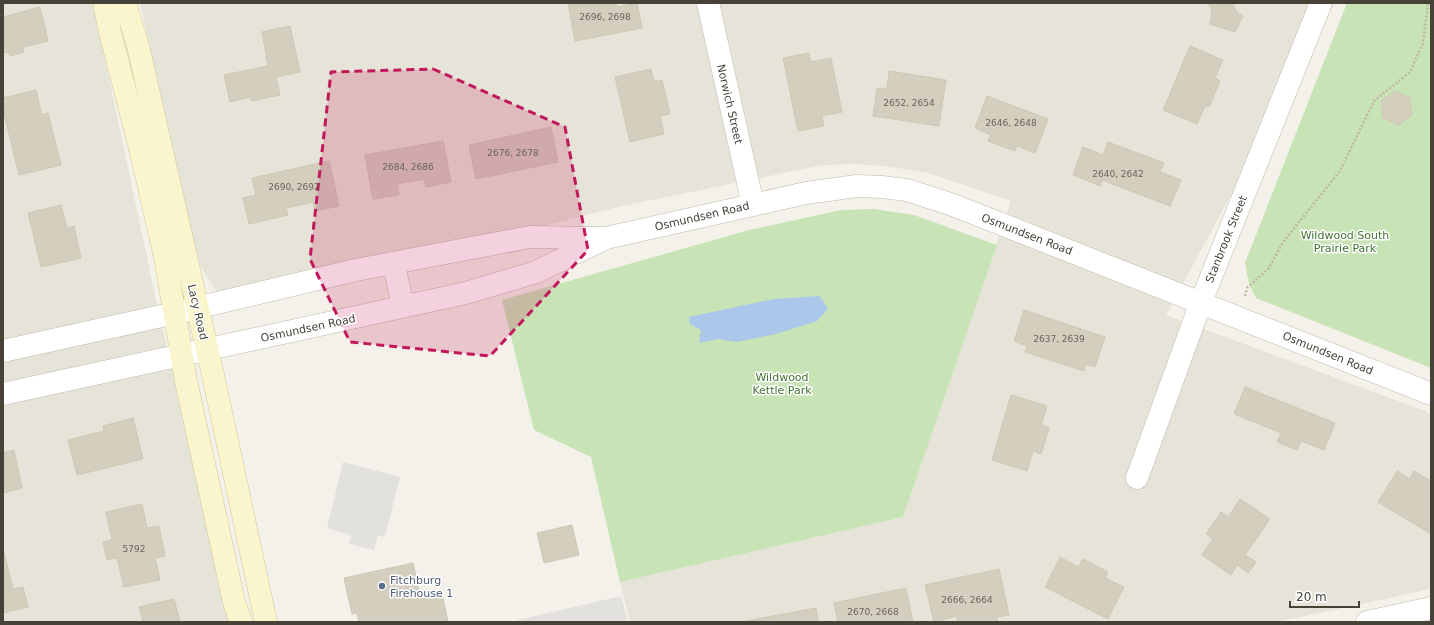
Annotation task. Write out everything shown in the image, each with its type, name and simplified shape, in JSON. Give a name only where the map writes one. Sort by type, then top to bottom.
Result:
[{"type":"street","name":"Lacy Road","points":[[104,3],[166,256],[182,355],[234,602],[241,622]]},
{"type":"street","name":"Lacy Road","points":[[125,3],[138,46],[207,350],[266,622]]},
{"type":"street","name":"Norwich Street","points":[[708,3],[753,205]]},
{"type":"street","name":"Stanbrook Street","points":[[1137,478],[1201,302],[1321,3]]},
{"type":"street","name":"Osmundsen Road","points":[[3,394],[466,293],[536,272],[606,238],[806,193],[856,186],[906,190],[953,205],[1431,394]]},
{"type":"street","name":"Osmundsen Road","points":[[3,351],[197,308],[356,270],[530,237],[606,238]]},
{"type":"street","points":[[394,264],[403,307]]},
{"type":"street","points":[[1367,622],[1431,608]]},
{"type":"path","points":[[1240,318],[1247,288],[1270,268],[1283,242],[1340,172],[1374,101],[1410,72],[1423,43],[1428,3]]},
{"type":"highlighted area","points":[[433,69],[565,127],[588,250],[490,356],[350,342],[310,259],[331,72]]},
{"type":"shaded area","points":[[3,3],[93,3],[150,272],[229,622],[3,622]]},
{"type":"shaded area","points":[[140,3],[1335,3],[1166,315],[1425,411],[1431,415],[1431,589],[1277,622],[630,622],[620,582],[903,517],[1011,201],[928,173],[886,166],[853,164],[824,165],[622,206],[394,264],[223,302],[196,259]]},
{"type":"shaded area","points":[[343,462],[400,477],[385,537],[378,536],[374,550],[349,544],[351,535],[327,528]]},
{"type":"shaded area","points":[[621,596],[628,622],[516,622],[518,620]]},
{"type":"green space","name":"Wildwood South Prairie Park","points":[[1347,3],[1431,3],[1431,368],[1256,298],[1249,284],[1245,263]]},
{"type":"green space","name":"Wildwood Kettle Park","points":[[874,209],[914,215],[997,245],[903,517],[620,582],[591,457],[534,430],[502,300],[749,230],[841,210]]},
{"type":"water","points":[[820,296],[828,309],[817,321],[776,334],[736,342],[718,339],[699,343],[701,330],[690,324],[689,317],[774,299]]},
{"type":"building","points":[[568,3],[616,3],[617,7],[637,3],[642,28],[575,41]]},
{"type":"building","points":[[1208,3],[1233,3],[1236,11],[1243,16],[1235,32],[1210,24],[1212,12]]},
{"type":"building","points":[[40,7],[48,41],[23,47],[24,52],[10,56],[9,52],[3,53],[3,17]]},
{"type":"building","points":[[290,26],[300,72],[276,77],[280,95],[251,101],[251,97],[230,102],[224,75],[268,66],[262,32]]},
{"type":"building","points":[[1190,46],[1223,60],[1215,78],[1220,81],[1209,107],[1205,106],[1197,124],[1163,110]]},
{"type":"building","points":[[809,53],[811,62],[831,58],[842,112],[822,116],[824,126],[798,131],[783,58]]},
{"type":"building","points":[[651,69],[654,82],[662,80],[670,114],[660,116],[664,134],[630,142],[615,77]]},
{"type":"building","points":[[889,71],[946,80],[939,126],[873,116],[877,88],[887,89]]},
{"type":"building","points":[[36,90],[42,115],[48,113],[61,165],[19,175],[3,109],[3,98]]},
{"type":"building","points":[[1395,91],[1410,98],[1412,115],[1399,125],[1383,118],[1381,101]]},
{"type":"building","points":[[987,96],[1048,119],[1035,153],[1017,146],[1015,151],[988,141],[991,135],[975,128]]},
{"type":"building","points":[[551,127],[558,162],[476,179],[469,145]]},
{"type":"building","points":[[443,141],[451,182],[426,187],[424,179],[397,184],[399,195],[373,199],[365,155]]},
{"type":"building","points":[[1108,142],[1164,163],[1160,172],[1181,180],[1170,206],[1102,180],[1100,186],[1073,175],[1083,147],[1103,155]]},
{"type":"building","points":[[329,161],[339,206],[315,211],[313,202],[286,208],[288,215],[249,224],[243,198],[256,195],[252,178]]},
{"type":"building","points":[[61,205],[67,228],[74,226],[81,258],[41,267],[28,213]]},
{"type":"building","points":[[1024,310],[1105,337],[1095,367],[1086,364],[1084,371],[1025,352],[1027,346],[1014,341]]},
{"type":"building","points":[[1245,387],[1335,423],[1324,450],[1301,441],[1297,450],[1277,442],[1281,433],[1234,414]]},
{"type":"building","points":[[1011,395],[1047,406],[1041,425],[1049,428],[1041,454],[1033,451],[1027,471],[992,460]]},
{"type":"building","points":[[133,418],[143,459],[77,475],[68,440],[104,431],[103,426]]},
{"type":"building","points":[[14,450],[22,488],[3,493],[3,453]]},
{"type":"building","points":[[1397,471],[1410,479],[1414,471],[1431,481],[1431,534],[1378,502]]},
{"type":"building","points":[[1240,499],[1270,519],[1245,555],[1256,562],[1248,573],[1237,565],[1231,575],[1202,555],[1213,539],[1206,534],[1221,512],[1228,517]]},
{"type":"building","points":[[142,504],[147,528],[159,526],[165,556],[155,558],[160,580],[124,587],[117,558],[107,560],[103,542],[112,540],[106,512]]},
{"type":"building","points":[[572,525],[579,555],[544,563],[537,533]]},
{"type":"building","points":[[3,549],[13,589],[23,587],[28,607],[3,613]]},
{"type":"building","points":[[1060,557],[1078,567],[1083,559],[1108,572],[1105,578],[1124,587],[1108,619],[1045,587]]},
{"type":"building","name":"Fitchburg Firehouse 1","points":[[413,563],[421,599],[442,594],[448,622],[359,622],[357,613],[352,614],[344,578]]},
{"type":"building","points":[[999,569],[1009,615],[997,617],[998,622],[958,622],[957,616],[934,622],[925,585]]},
{"type":"building","points":[[906,588],[913,622],[838,622],[834,603]]},
{"type":"building","points":[[174,599],[180,622],[143,622],[139,607]]},
{"type":"building","points":[[816,608],[818,622],[741,622]]},
{"type":"place","name":"Fitchburg Firehouse 1","points":[[382,586]]}]
